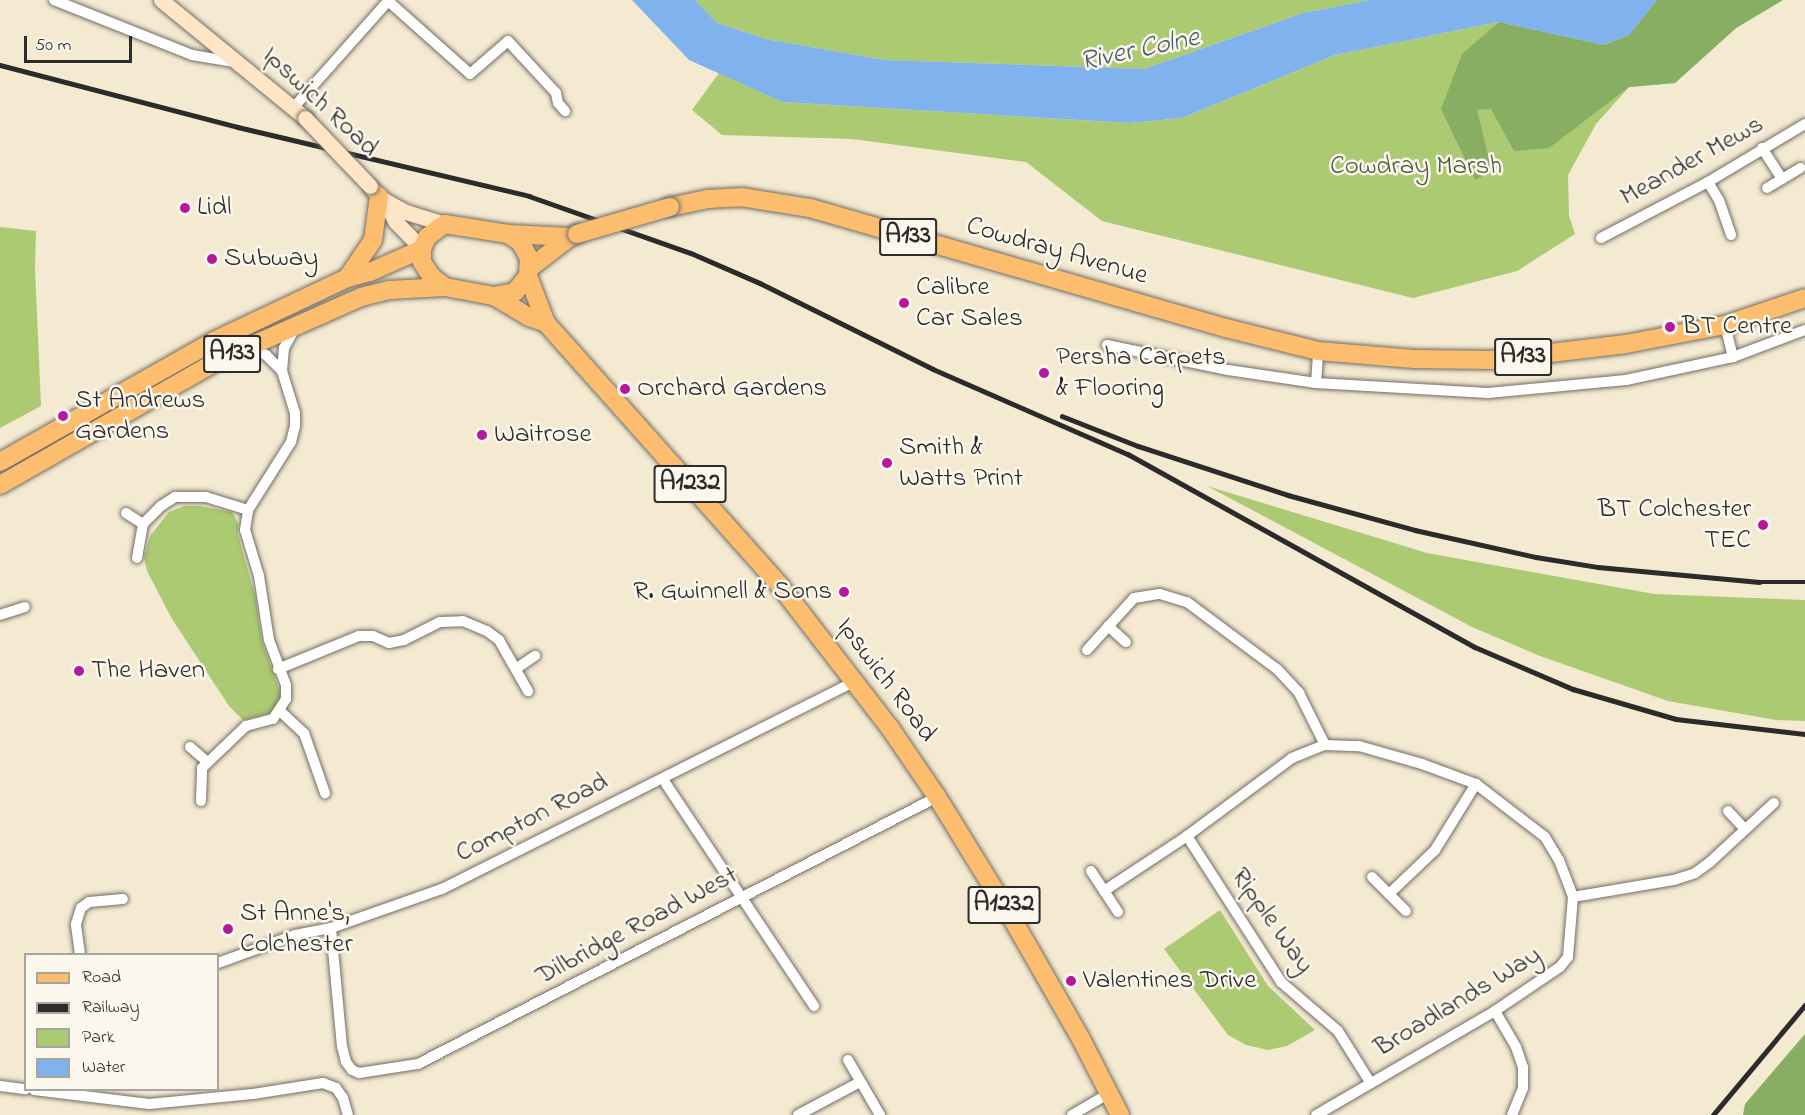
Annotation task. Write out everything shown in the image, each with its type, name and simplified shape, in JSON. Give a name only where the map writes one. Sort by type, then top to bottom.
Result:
[{"type":"main road","points":[[347,278],[373,240],[378,194]]},
{"type":"main road","name":"Cowdray Avenue","points":[[508,234],[573,236],[669,207],[707,199],[741,197],[810,208],[1226,328],[1318,351],[1414,359],[1492,360],[1605,347],[1725,326],[1804,296]]},
{"type":"main road","name":"A133","points":[[0,462],[214,342],[347,278],[370,272],[422,249],[430,232],[445,224],[508,234]]},
{"type":"main road","points":[[508,234],[525,247],[529,272]]},
{"type":"main road","name":"Cowdray Avenue","points":[[529,272],[573,236]]},
{"type":"main road","points":[[422,249],[422,262],[427,271],[445,286]]},
{"type":"main road","name":"A133","points":[[0,485],[247,347],[375,293],[445,286],[494,296],[515,292],[529,272]]},
{"type":"main road","name":"Ipswich Road","points":[[529,272],[546,323],[781,587],[890,728],[937,797],[1010,915],[1081,1039],[1120,1115]]},
{"type":"main road","name":"Ipswich Road","points":[[494,296],[529,317],[546,323]]},
{"type":"street","points":[[54,0],[192,55],[240,64]]},
{"type":"street","name":"Ipswich Road","points":[[161,0],[294,107],[378,194],[395,221],[422,249]]},
{"type":"street","points":[[294,107],[388,1],[470,74],[508,41],[556,93],[558,103],[565,111]]},
{"type":"street","name":"Meander Mews","points":[[1601,238],[1708,182],[1805,124]]},
{"type":"street","points":[[1762,148],[1782,178]]},
{"type":"street","points":[[1767,188],[1800,168]]},
{"type":"street","points":[[1708,182],[1719,200],[1731,235]]},
{"type":"street","name":"Ipswich Road","points":[[378,194],[413,215],[445,224]]},
{"type":"street","points":[[201,801],[202,768],[207,762],[246,726],[273,718],[280,711],[286,699],[286,685],[269,640],[259,576],[245,530],[248,510],[291,442],[295,413],[282,371],[284,348],[299,324]]},
{"type":"street","points":[[1725,326],[1733,357]]},
{"type":"street","points":[[1107,345],[1228,370],[1316,383],[1488,393],[1626,380],[1733,357],[1805,330]]},
{"type":"street","points":[[247,347],[266,355],[282,371]]},
{"type":"street","points":[[1316,383],[1318,351]]},
{"type":"street","points":[[137,558],[143,524],[175,496],[206,497],[248,510]]},
{"type":"street","points":[[126,513],[143,524]]},
{"type":"street","points":[[1087,650],[1134,598],[1160,594],[1187,602],[1277,669],[1299,693],[1325,746]]},
{"type":"street","points":[[0,615],[25,607]]},
{"type":"street","points":[[279,669],[359,636],[373,636],[389,643],[404,640],[440,622],[462,621],[481,627],[499,640],[517,668],[528,691]]},
{"type":"street","points":[[1108,626],[1126,642]]},
{"type":"street","points":[[517,668],[535,656]]},
{"type":"street","name":"Compton Road","points":[[219,963],[295,935],[331,928],[442,889],[854,682]]},
{"type":"street","points":[[280,711],[304,733],[325,793]]},
{"type":"street","name":"Broadlands Way","points":[[1104,891],[1187,836],[1293,758],[1325,746],[1359,746],[1422,764],[1476,784],[1545,837],[1559,860],[1573,897],[1568,957],[1550,976],[1495,1011],[1316,1115]]},
{"type":"street","points":[[190,747],[207,762]]},
{"type":"street","points":[[666,784],[814,1006]]},
{"type":"street","points":[[1389,894],[1435,850],[1476,784]]},
{"type":"street","name":"Dilbridge Road West","points":[[331,928],[342,1046],[352,1070],[359,1073],[373,1073],[433,1058],[937,797]]},
{"type":"street","points":[[1573,897],[1674,880],[1695,873],[1774,803]]},
{"type":"street","points":[[1728,812],[1745,829]]},
{"type":"street","name":"Ripple Way","points":[[1187,836],[1281,982],[1338,1031],[1370,1082]]},
{"type":"street","points":[[1090,871],[1118,912]]},
{"type":"street","points":[[1371,877],[1406,911]]},
{"type":"street","points":[[80,953],[76,924],[81,908],[89,902],[123,899]]},
{"type":"street","points":[[1495,1011],[1516,1047],[1523,1067],[1523,1088],[1512,1115]]},
{"type":"street","points":[[848,1060],[880,1115]]},
{"type":"street","points":[[798,1115],[860,1082]]},
{"type":"street","points":[[45,1091],[148,1109],[323,1083],[336,1088],[343,1098],[348,1115]]},
{"type":"street","points":[[0,1086],[24,1089]]},
{"type":"street","points":[[1072,1115],[1108,1094]]},
{"type":"green space","points":[[695,0],[1370,0],[1303,13],[1144,69],[885,60],[766,39],[717,23]]},
{"type":"green space","name":"Cowdray Marsh","points":[[1657,0],[1783,0],[1736,28],[1675,83],[1629,87],[1596,124],[1568,175],[1569,216],[1575,234],[1517,271],[1413,298],[1102,221],[1026,162],[852,139],[722,135],[692,110],[719,73],[782,102],[1129,123],[1182,118],[1335,55],[1499,22],[1604,45],[1629,35]]},
{"type":"green space","points":[[1657,0],[1783,0],[1736,28],[1675,83],[1629,87],[1549,148],[1514,151],[1491,109],[1477,110],[1492,171],[1475,180],[1441,109],[1462,54],[1499,22],[1604,45],[1629,35]]},
{"type":"green space","points":[[0,227],[36,231],[35,268],[41,406],[0,428]]},
{"type":"green space","points":[[1207,486],[1427,553],[1654,594],[1805,600],[1805,721],[1776,720],[1668,701],[1540,656],[1472,627]]},
{"type":"green space","points":[[184,506],[200,506],[232,512],[238,523],[238,535],[255,595],[262,641],[281,694],[279,702],[270,713],[243,720],[229,706],[172,619],[147,571],[144,558],[150,536],[169,512]]},
{"type":"green space","points":[[1220,910],[1268,986],[1315,1030],[1287,1046],[1268,1050],[1246,1045],[1228,1035],[1164,949]]},
{"type":"green space","points":[[1805,1034],[1805,1115],[1743,1115],[1745,1104]]},
{"type":"water","points":[[632,0],[695,0],[717,23],[766,39],[885,60],[1144,69],[1303,13],[1370,0],[1657,0],[1629,35],[1604,45],[1499,22],[1335,55],[1182,118],[1129,123],[782,102],[689,60]]},
{"type":"railway","points":[[0,65],[238,127],[529,196],[691,253],[760,283],[933,369],[1128,454],[1475,647],[1573,689],[1676,719],[1805,734]]},
{"type":"railway","points":[[1062,416],[1138,446],[1288,495],[1415,530],[1536,557],[1598,567],[1759,582],[1805,582]]},
{"type":"railway","points":[[1713,1115],[1805,1005]]},
{"type":"place","name":"Lidl","points":[[185,208]]},
{"type":"place","name":"Subway","points":[[212,259]]},
{"type":"place","name":"Calibre Car Sales","points":[[904,303]]},
{"type":"place","name":"BT Centre","points":[[1670,327]]},
{"type":"place","name":"Persha Carpets & Flooring","points":[[1044,373]]},
{"type":"place","name":"Orchard Gardens","points":[[625,389]]},
{"type":"place","name":"St Andrews Gardens","points":[[63,416]]},
{"type":"place","name":"Waitrose","points":[[482,435]]},
{"type":"place","name":"Smith & Watts Print","points":[[887,463]]},
{"type":"place","name":"BT Colchester TEC","points":[[1763,525]]},
{"type":"place","name":"R. Gwinnell & Sons","points":[[844,592]]},
{"type":"place","name":"The Haven","points":[[79,671]]},
{"type":"place","name":"St Anne's, Colchester","points":[[228,929]]},
{"type":"place","name":"Valentines Drive","points":[[1071,981]]},
{"type":"water label","name":"River Colne","points":[[1140,51]]}]
